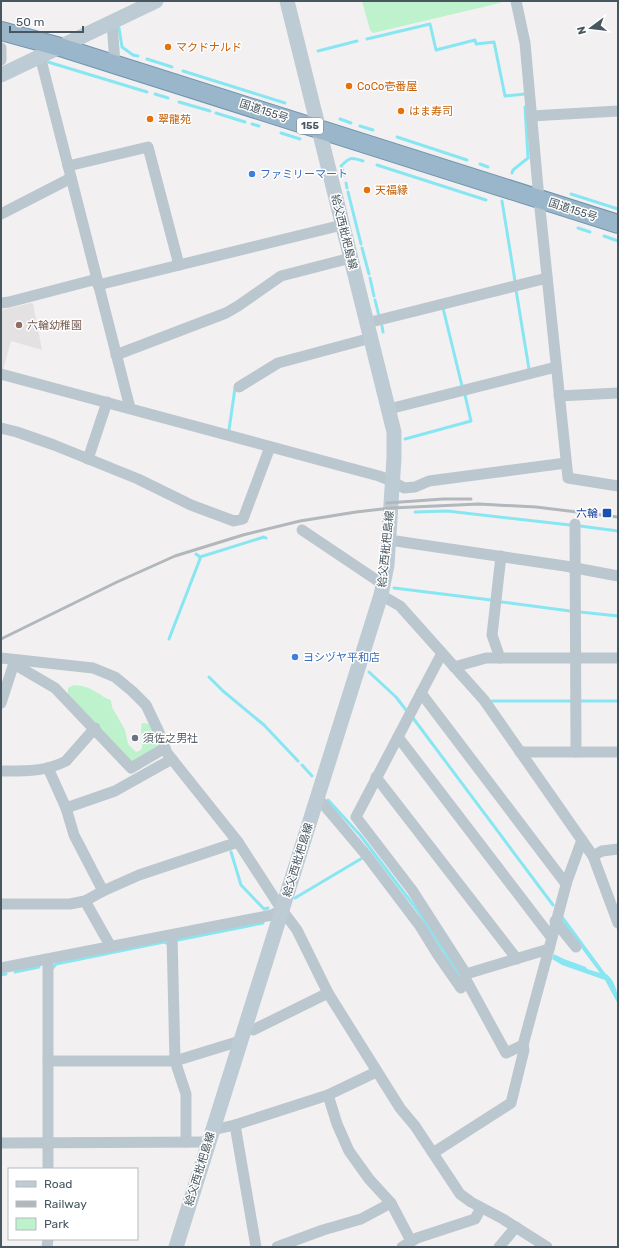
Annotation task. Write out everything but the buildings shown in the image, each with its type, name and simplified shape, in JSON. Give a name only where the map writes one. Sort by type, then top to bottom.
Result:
[{"type":"highway","name":"国道155号","points":[[1,31],[115,64],[618,224]]},
{"type":"main road","points":[[1,75],[156,1]]},
{"type":"main road","name":"給父西枇杷島線","points":[[176,1247],[383,590],[387,565],[394,432],[287,1]]},
{"type":"street","points":[[516,1],[525,42],[539,199],[568,478],[618,486]]},
{"type":"street","points":[[112,22],[115,64]]},
{"type":"street","points":[[1,48],[1,60]]},
{"type":"street","points":[[40,56],[130,408]]},
{"type":"street","points":[[531,116],[618,111]]},
{"type":"street","points":[[68,166],[148,146],[179,265]]},
{"type":"street","points":[[1,214],[71,178]]},
{"type":"street","points":[[1,303],[179,265],[342,225]]},
{"type":"street","points":[[116,355],[226,313],[282,276],[351,258]]},
{"type":"street","points":[[367,323],[547,278]]},
{"type":"street","points":[[239,387],[278,363],[371,338]]},
{"type":"street","points":[[389,409],[556,367]]},
{"type":"street","points":[[1,374],[130,408],[392,481],[404,488],[416,487],[429,481],[566,463]]},
{"type":"street","points":[[559,396],[618,393]]},
{"type":"street","points":[[88,459],[107,402]]},
{"type":"street","points":[[1,428],[24,435],[138,479],[191,505],[234,522],[243,519],[270,447]]},
{"type":"street","points":[[575,524],[576,752]]},
{"type":"street","points":[[302,530],[383,590],[400,606],[484,700],[593,856],[618,922]]},
{"type":"street","points":[[389,540],[501,556],[618,576]]},
{"type":"street","points":[[500,658],[492,635],[501,556]]},
{"type":"street","points":[[442,653],[356,817],[412,890],[466,976],[506,1053],[523,1045]]},
{"type":"street","points":[[1,658],[15,662],[93,668],[114,677],[132,691],[146,705],[167,753],[238,842],[300,935],[328,993],[400,1108],[415,1126],[460,1194],[547,1247]]},
{"type":"street","points":[[454,667],[486,658],[618,658]]},
{"type":"street","points":[[1,703],[15,662]]},
{"type":"street","points":[[15,662],[55,688],[131,768],[165,748]]},
{"type":"street","points":[[421,693],[566,884]]},
{"type":"street","points":[[1,771],[36,771],[66,762],[94,728]]},
{"type":"street","points":[[398,737],[551,937]]},
{"type":"street","points":[[520,752],[618,752]]},
{"type":"street","points":[[66,808],[115,791],[172,759]]},
{"type":"street","points":[[48,768],[66,808],[74,835],[103,891]]},
{"type":"street","points":[[376,777],[517,959]]},
{"type":"street","points":[[317,797],[367,856],[416,921],[461,988],[466,976],[549,949]]},
{"type":"street","points":[[433,1154],[511,1103],[524,1050],[523,1045],[555,922],[566,884],[582,840]]},
{"type":"street","points":[[1,904],[70,904],[86,901],[103,891],[139,875],[238,842]]},
{"type":"street","points":[[593,856],[602,851],[618,849]]},
{"type":"street","points":[[86,901],[111,947]]},
{"type":"street","points":[[1,968],[272,916],[282,910]]},
{"type":"street","points":[[555,922],[576,947]]},
{"type":"street","points":[[172,935],[175,1061],[186,1094],[186,1142]]},
{"type":"street","points":[[48,959],[48,1168]]},
{"type":"street","points":[[48,1061],[175,1061],[253,1030],[328,993]]},
{"type":"street","points":[[1,1143],[186,1142],[210,1136],[235,1125],[328,1095],[372,1074],[376,1070]]},
{"type":"street","points":[[328,1095],[337,1124],[349,1151],[369,1179],[391,1203],[406,1244],[417,1238],[475,1219],[481,1208]]},
{"type":"street","points":[[235,1125],[256,1247]]},
{"type":"street","points":[[277,1247],[324,1230],[361,1219],[391,1203]]},
{"type":"street","points":[[499,1247],[516,1227]]},
{"type":"shaded area","name":"六輪幼稚園","points":[[31,303],[33,304],[42,350],[11,341],[3,370],[1,370],[1,310]]},
{"type":"green space","points":[[362,1],[502,1],[500,3],[373,33],[370,30]]},
{"type":"green space","points":[[74,685],[83,686],[93,690],[111,700],[112,707],[125,730],[128,744],[136,752],[141,750],[142,747],[142,723],[151,724],[159,748],[132,763],[68,694],[68,688]]},
{"type":"water","points":[[561,913],[614,983],[617,991],[618,1004],[605,980],[562,965],[552,959],[554,954],[586,967],[587,969],[600,973],[559,918]]},
{"type":"waterway","points":[[367,39],[430,24],[436,50],[475,40],[476,44],[494,42],[505,96],[525,94]]},
{"type":"waterway","points":[[119,28],[122,47],[133,55],[138,56]]},
{"type":"waterway","points":[[318,51],[357,41]]},
{"type":"waterway","points":[[147,59],[172,67]]},
{"type":"waterway","points":[[48,62],[147,92]]},
{"type":"waterway","points":[[183,71],[285,103]]},
{"type":"waterway","points":[[155,94],[168,98]]},
{"type":"waterway","points":[[179,102],[210,111]]},
{"type":"waterway","points":[[512,173],[513,170],[528,158],[525,107]]},
{"type":"waterway","points":[[216,113],[245,122]]},
{"type":"waterway","points":[[340,119],[351,123]]},
{"type":"waterway","points":[[252,124],[259,126]]},
{"type":"waterway","points":[[360,126],[373,130]]},
{"type":"waterway","points":[[281,133],[300,139]]},
{"type":"waterway","points":[[397,137],[467,160]]},
{"type":"waterway","points":[[344,175],[341,166],[347,161],[353,158],[363,161]]},
{"type":"waterway","points":[[480,164],[488,167]]},
{"type":"waterway","points":[[377,165],[486,200]]},
{"type":"waterway","points":[[346,183],[347,188]]},
{"type":"waterway","points":[[348,192],[361,244]]},
{"type":"waterway","points":[[571,194],[618,209]]},
{"type":"waterway","points":[[502,201],[515,281]]},
{"type":"waterway","points":[[578,228],[590,232]]},
{"type":"waterway","points":[[604,236],[618,241]]},
{"type":"waterway","points":[[362,248],[369,274]]},
{"type":"waterway","points":[[370,278],[374,296]]},
{"type":"waterway","points":[[516,290],[529,369]]},
{"type":"waterway","points":[[375,300],[379,316]]},
{"type":"waterway","points":[[443,308],[462,386]]},
{"type":"waterway","points":[[382,326],[383,332]]},
{"type":"waterway","points":[[229,430],[235,388]]},
{"type":"waterway","points":[[405,439],[471,421],[465,395]]},
{"type":"waterway","points":[[415,512],[447,511],[570,525]]},
{"type":"waterway","points":[[580,526],[618,531]]},
{"type":"waterway","points":[[200,557],[264,537],[266,538]]},
{"type":"waterway","points":[[169,639],[200,559],[200,557],[196,554]]},
{"type":"waterway","points":[[394,588],[491,600]]},
{"type":"waterway","points":[[502,602],[570,611]]},
{"type":"waterway","points":[[580,612],[618,616]]},
{"type":"waterway","points":[[369,672],[396,697],[406,710]]},
{"type":"waterway","points":[[209,677],[223,691],[264,725],[298,761]]},
{"type":"waterway","points":[[492,701],[570,701]]},
{"type":"waterway","points":[[581,701],[618,701]]},
{"type":"waterway","points":[[413,718],[553,905]]},
{"type":"waterway","points":[[302,765],[312,776]]},
{"type":"waterway","points":[[328,800],[360,835],[418,911],[460,976]]},
{"type":"waterway","points":[[231,852],[241,885],[264,909],[268,908]]},
{"type":"waterway","points":[[295,898],[364,857]]},
{"type":"waterway","points":[[178,940],[263,923]]},
{"type":"waterway","points":[[52,969],[56,964],[164,942],[168,944]]},
{"type":"waterway","points":[[15,972],[39,967]]},
{"type":"waterway","points":[[1,975],[6,974]]},
{"type":"railway","points":[[387,503],[443,499],[471,499]]},
{"type":"railway","points":[[1,639],[117,582],[175,556],[243,535],[300,521],[391,508],[479,504],[536,507],[618,517]]},
{"type":"place","name":"マクドナルド","points":[[168,47]]},
{"type":"place","name":"CoCo壱番屋","points":[[349,86]]},
{"type":"place","name":"はま寿司","points":[[401,111]]},
{"type":"place","name":"翠龍苑","points":[[150,119]]},
{"type":"place","name":"ファミリーマート","points":[[252,174]]},
{"type":"place","name":"天福縁","points":[[367,190]]},
{"type":"place","name":"六輪幼稚園","points":[[19,325]]},
{"type":"place","name":"六輪","points":[[607,513]]},
{"type":"place","name":"ヨシヅヤ平和店","points":[[295,657]]},
{"type":"place","name":"須佐之男社","points":[[135,738]]}]
